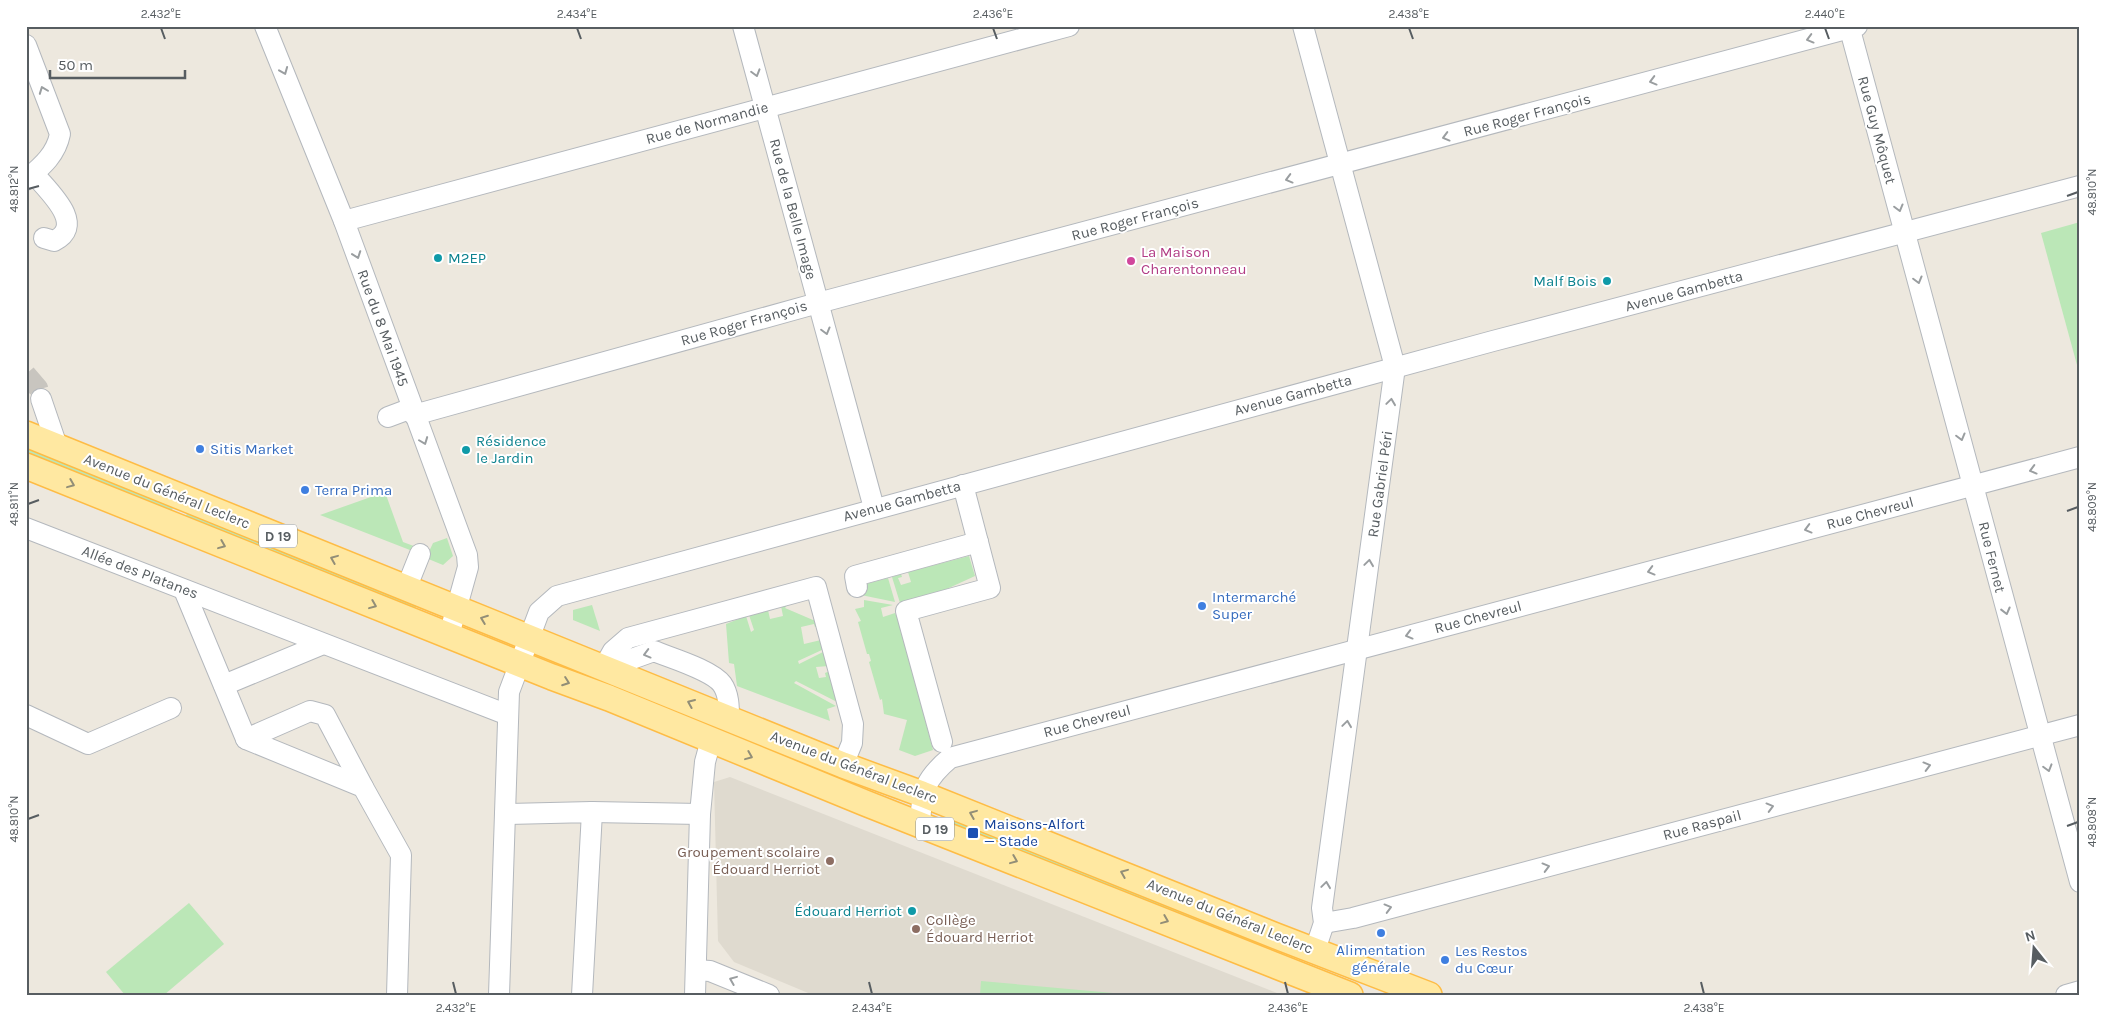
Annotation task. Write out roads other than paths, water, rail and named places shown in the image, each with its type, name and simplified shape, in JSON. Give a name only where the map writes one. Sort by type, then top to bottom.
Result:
[{"type":"main road","name":"Avenue du Général Leclerc","points":[[26,434],[843,765],[922,794],[1429,995]]},
{"type":"main road","name":"Avenue du Général Leclerc","points":[[26,466],[520,665],[920,823],[1307,986],[1350,995]]},
{"type":"main road","points":[[711,740],[729,719]]},
{"type":"main road","points":[[1307,986],[1315,950]]},
{"type":"street","name":"Rue de la Belle Image","points":[[743,26],[874,508]]},
{"type":"street","name":"Rue de Normandie","points":[[344,221],[1069,26]]},
{"type":"street","name":"Rue Gabriel Péri","points":[[1303,26],[1395,367],[1322,908],[1324,923],[1315,950]]},
{"type":"street","name":"Rue du 8 Mai 1945","points":[[271,27],[467,555],[468,567],[448,635]]},
{"type":"street","name":"Rue Roger François","points":[[388,417],[413,412],[1342,165],[1852,27]]},
{"type":"street","name":"Rue Guy Môquet","points":[[1852,27],[1905,233]]},
{"type":"street","points":[[26,45],[60,134],[58,145],[53,154],[30,177],[67,216],[68,228],[63,236],[54,241],[44,238]]},
{"type":"street","name":"Avenue Gambetta","points":[[530,637],[543,608],[557,596],[568,591],[1395,367],[2080,186]]},
{"type":"street","name":"Rue Fernet","points":[[1905,233],[1974,485],[2039,736],[2080,882]]},
{"type":"street","points":[[41,398],[57,446]]},
{"type":"street","name":"Rue Chevreul","points":[[920,823],[922,794],[934,771],[950,758],[1357,648],[2080,457]]},
{"type":"street","points":[[942,742],[906,611],[990,588],[963,485]]},
{"type":"street","name":"Allée des Platanes","points":[[26,528],[508,715]]},
{"type":"street","points":[[857,587],[855,576],[978,542]]},
{"type":"street","points":[[406,588],[420,554]]},
{"type":"street","points":[[610,669],[613,651],[628,638],[816,587],[853,724],[852,742],[843,765]]},
{"type":"street","points":[[184,590],[246,739],[363,787]]},
{"type":"street","points":[[499,995],[510,684],[520,665],[530,637]]},
{"type":"street","points":[[224,685],[324,644]]},
{"type":"street","points":[[610,669],[629,660],[654,652],[708,673],[721,683],[728,698],[729,719]]},
{"type":"street","points":[[26,715],[88,744],[170,708]]},
{"type":"street","points":[[246,739],[310,711],[325,715],[401,855],[397,995]]},
{"type":"street","name":"Rue Raspail","points":[[1324,923],[1363,915],[2080,725]]},
{"type":"street","points":[[695,995],[700,814],[705,762],[711,740]]},
{"type":"street","points":[[505,814],[592,812],[700,814]]},
{"type":"street","points":[[582,995],[592,812]]},
{"type":"street","points":[[696,970],[710,971],[769,995]]},
{"type":"street","points":[[2066,995],[2080,991]]},
{"type":"tunnel","points":[[26,374],[38,388],[41,399]]},
{"type":"place","name":"M2EP","points":[[438,258]]},
{"type":"place","name":"La Maison Charentonneau","points":[[1131,261]]},
{"type":"place","name":"Malf Bois","points":[[1607,281]]},
{"type":"place","name":"Sitis Market","points":[[200,449]]},
{"type":"place","name":"Résidence le Jardin","points":[[466,450]]},
{"type":"place","name":"Terra Prima","points":[[305,490]]},
{"type":"place","name":"Intermarché Super","points":[[1202,606]]},
{"type":"place","name":"Maisons-Alfort — Stade","points":[[973,833]]},
{"type":"place","name":"Groupement scolaire Édouard Herriot","points":[[830,861]]},
{"type":"place","name":"Édouard Herriot","points":[[912,911]]},
{"type":"place","name":"Collège Édouard Herriot","points":[[916,929]]},
{"type":"place","name":"Alimentation générale","points":[[1381,933]]},
{"type":"place","name":"Les Restos du Cœur","points":[[1445,960]]}]
